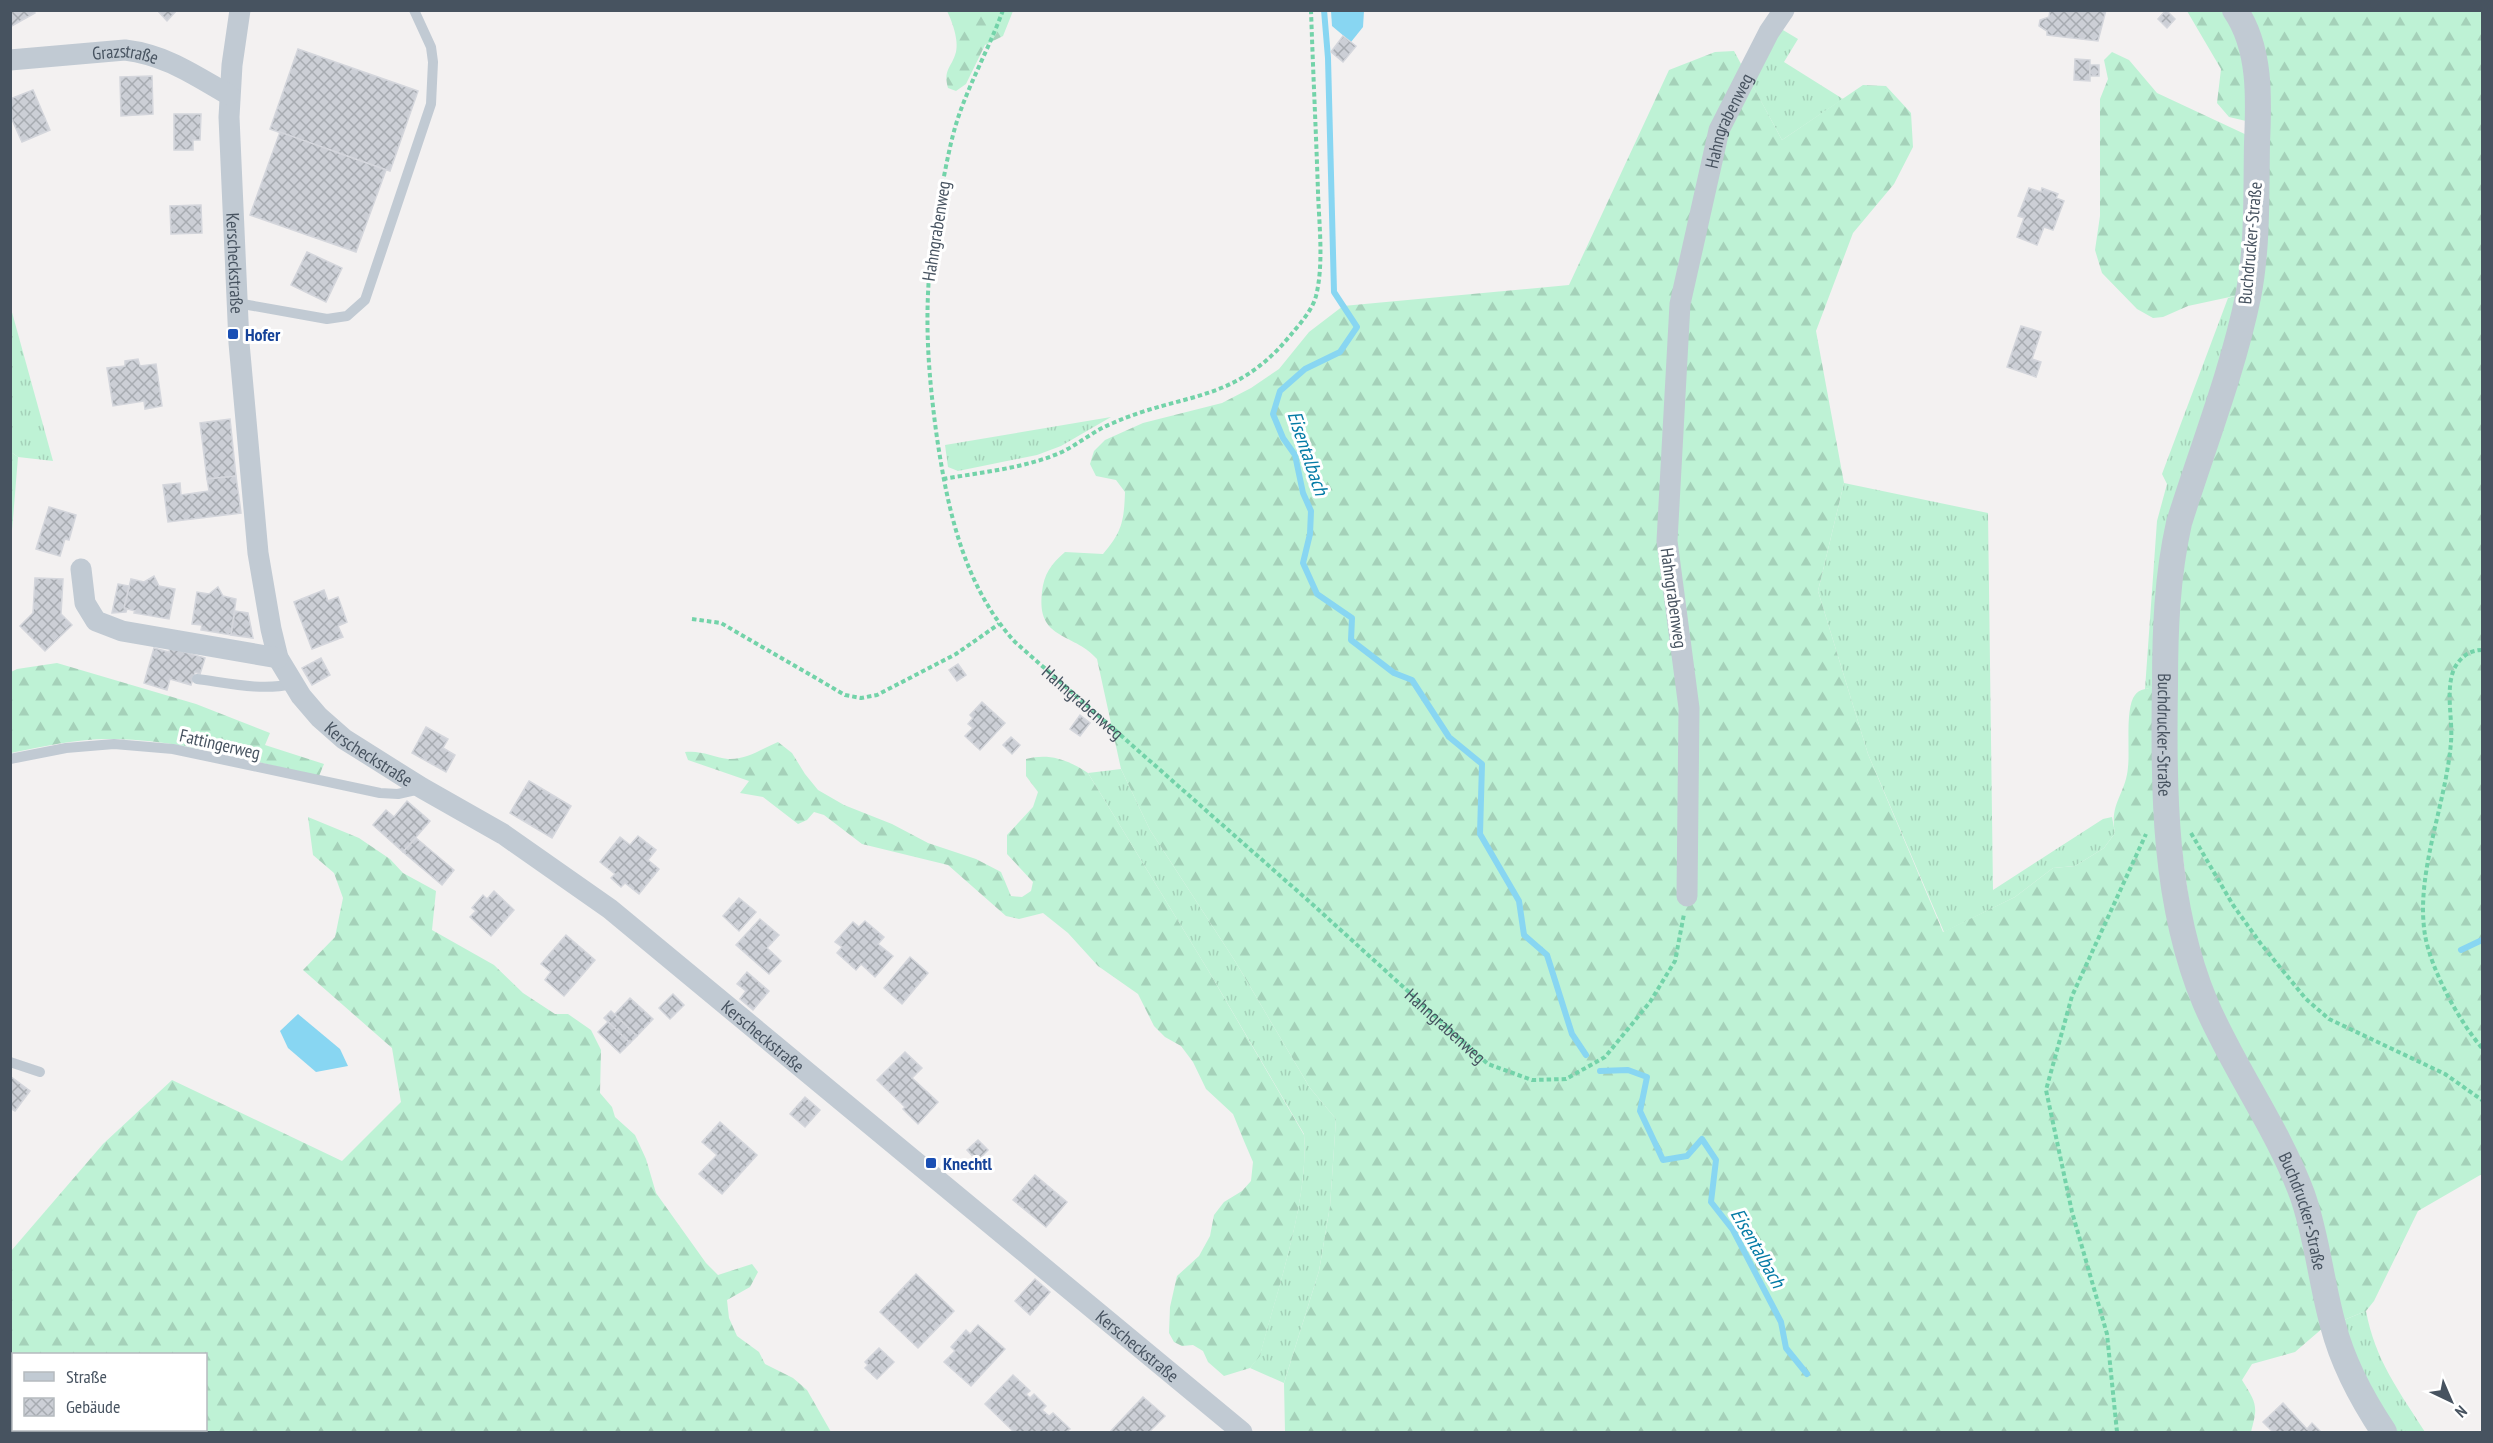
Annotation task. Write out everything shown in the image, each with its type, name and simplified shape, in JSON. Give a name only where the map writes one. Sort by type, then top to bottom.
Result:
[{"type":"street","name":"Kerscheckstraße","points":[[240,10],[229,95],[237,303],[258,553],[271,629],[279,658],[292,684],[330,729],[422,788],[503,834],[610,909],[1242,1432]]},
{"type":"street","name":"Hahngrabenweg","points":[[1687,896],[1689,708],[1667,541],[1680,304],[1719,130],[1769,32],[1784,10]]},
{"type":"street","name":"Buchdrucker-Straße","points":[[2235,10],[2248,36],[2256,76],[2256,218],[2251,272],[2242,320],[2182,513],[2171,558],[2166,611],[2164,727],[2171,851],[2182,931],[2196,977],[2216,1025],[2295,1176],[2309,1217],[2341,1350],[2352,1378],[2384,1432]]},
{"type":"street","name":"Grazstraße","points":[[10,60],[125,50],[144,52],[172,62],[229,95]]},
{"type":"street","points":[[81,569],[85,603],[96,621],[122,631],[279,658]]},
{"type":"lane","points":[[237,303],[327,319],[347,316],[365,300],[431,104],[433,62],[431,47],[414,10]]},
{"type":"lane","points":[[197,679],[246,686],[277,687],[292,684]]},
{"type":"lane","name":"Fattingerweg","points":[[10,759],[66,748],[114,744],[173,749],[248,767],[380,793],[404,794],[422,788]]},
{"type":"lane","points":[[10,1062],[40,1072]]},
{"type":"path","name":"Hahngrabenweg","points":[[1003,10],[959,115],[942,188],[929,266],[926,331],[928,367],[943,479],[964,555],[980,594],[999,624],[1015,642],[1311,903],[1488,1064],[1532,1080],[1566,1079],[1605,1057],[1650,1002],[1676,961],[1687,896]]},
{"type":"path","points":[[943,479],[1039,461],[1063,451],[1114,422],[1202,397],[1234,383],[1256,370],[1305,317],[1316,297],[1318,278],[1319,226],[1311,10]]},
{"type":"path","points":[[692,619],[710,619],[721,623],[845,695],[861,698],[877,695],[956,654],[999,624]]},
{"type":"path","points":[[2482,650],[2474,650],[2461,658],[2454,670],[2451,690],[2451,741],[2444,797],[2428,861],[2422,908],[2426,938],[2436,967],[2455,1008],[2482,1048]]},
{"type":"path","points":[[2185,823],[2233,905],[2261,944],[2306,999],[2329,1018],[2445,1074],[2482,1100]]},
{"type":"path","points":[[2117,1432],[2107,1334],[2072,1212],[2046,1090],[2072,996],[2149,826]]},
{"type":"green space","points":[[947,11],[1013,11],[1003,36],[985,45],[966,84],[956,91],[948,88],[947,82],[947,73],[956,52],[957,42]]},
{"type":"green space","points":[[2187,11],[2225,11],[2245,59],[2246,121],[2229,117],[2217,103],[2221,69]]},
{"type":"green space","points":[[2244,11],[2482,11],[2482,1174],[2418,1211],[2374,1301],[2366,1311],[2339,1322],[2196,953],[2173,785],[2179,559],[2249,322]]},
{"type":"green space","points":[[1778,27],[1798,39],[1784,62],[1843,99],[1782,140],[1750,81]]},
{"type":"green space","points":[[1734,51],[1782,140],[1863,85],[1886,86],[1911,113],[1913,147],[1894,184],[1853,233],[1816,331],[1844,483],[1818,591],[1868,754],[1943,932],[2015,897],[2053,868],[2075,866],[2104,848],[2115,833],[2114,814],[2127,776],[2132,701],[2139,691],[2156,687],[2166,887],[2287,1180],[2324,1327],[2295,1352],[2252,1364],[2242,1380],[2255,1405],[2251,1432],[1285,1432],[1284,1383],[1319,1271],[1330,1206],[1336,1119],[1310,1088],[1235,961],[1150,830],[1121,769],[1097,659],[1088,650],[1051,628],[1042,608],[1044,580],[1052,565],[1065,552],[1103,554],[1121,526],[1125,492],[1116,480],[1096,476],[1090,464],[1094,451],[1105,440],[1143,423],[1222,403],[1251,388],[1279,369],[1309,332],[1343,306],[1569,285],[1669,70],[1715,52]]},
{"type":"green space","points":[[2112,52],[2129,60],[2157,93],[2249,136],[2239,295],[2188,306],[2163,317],[2153,318],[2137,309],[2102,273],[2095,250],[2100,216],[2100,99],[2108,79],[2104,60]]},
{"type":"green space","points":[[2239,295],[2156,687],[2145,689],[2157,521],[2167,484],[2162,474],[2228,298]]},
{"type":"green space","points":[[10,305],[53,461],[18,457],[11,452]]},
{"type":"green space","points":[[1111,417],[1061,446],[1037,455],[958,471],[948,467],[945,445]]},
{"type":"green space","points":[[11,452],[18,457],[11,543]]},
{"type":"green space","points":[[1844,483],[1988,513],[1993,890],[2103,819],[2112,817],[2115,833],[2104,848],[2075,866],[2053,868],[2015,897],[1944,932],[1868,754],[1818,591]]},
{"type":"green space","points":[[57,663],[196,704],[270,733],[265,745],[324,764],[319,776],[192,747],[115,739],[76,741],[11,753],[11,672]]},
{"type":"green space","points":[[778,742],[792,753],[818,790],[844,805],[892,824],[928,843],[976,859],[1001,872],[1011,896],[1022,897],[1031,891],[1033,882],[1007,854],[1007,835],[1033,807],[1038,792],[1026,776],[1026,759],[1051,757],[1073,764],[1088,773],[1208,970],[1304,1135],[1302,1188],[1297,1217],[1260,1356],[1250,1368],[1224,1376],[1208,1362],[1203,1351],[1193,1345],[1182,1346],[1174,1342],[1169,1333],[1170,1307],[1177,1276],[1199,1256],[1210,1236],[1214,1215],[1224,1202],[1242,1191],[1251,1181],[1253,1162],[1233,1114],[1206,1089],[1193,1062],[1181,1046],[1165,1037],[1154,1026],[1138,994],[1098,966],[1068,933],[1043,913],[1019,919],[1006,916],[948,865],[862,844],[824,815],[814,812],[807,820],[798,824],[763,797],[740,793],[749,781],[688,760],[685,752],[735,759],[748,756]]},
{"type":"green space","points":[[1121,769],[1150,830],[1235,961],[1310,1088],[1336,1119],[1330,1206],[1319,1271],[1284,1383],[1250,1368],[1260,1355],[1297,1216],[1302,1188],[1304,1134],[1208,970],[1088,773]]},
{"type":"green space","points":[[308,817],[359,838],[390,859],[403,873],[436,891],[432,930],[494,965],[523,993],[555,1014],[568,1014],[591,1030],[601,1050],[600,1093],[612,1107],[615,1117],[635,1135],[646,1159],[656,1193],[706,1263],[718,1275],[752,1264],[758,1272],[750,1287],[727,1300],[729,1318],[737,1336],[759,1352],[765,1364],[793,1378],[807,1390],[831,1432],[65,1432],[63,1431],[207,1431],[207,1353],[12,1353],[11,1377],[11,1251],[103,1144],[172,1080],[342,1161],[401,1102],[392,1048],[303,970],[335,937],[343,898],[334,873],[313,855]]},
{"type":"green space","points":[[2366,1311],[2375,1345],[2382,1360],[2397,1389],[2425,1432],[2392,1432],[2339,1322]]},
{"type":"water","points":[[1331,11],[1364,11],[1363,27],[1351,42],[1332,26]]},
{"type":"water","points":[[298,1014],[340,1049],[348,1066],[316,1072],[288,1048],[280,1031]]},
{"type":"building","points":[[10,10],[33,10],[35,13],[10,27]]},
{"type":"building","points":[[157,10],[177,10],[167,21]]},
{"type":"building","points":[[2050,10],[2106,10],[2098,41],[2047,35],[2047,31],[2039,26],[2040,20],[2049,17]]},
{"type":"building","points":[[2166,10],[2175,19],[2167,28],[2158,19]]},
{"type":"building","points":[[1343,36],[1356,46],[1343,62],[1331,52]]},
{"type":"building","points":[[298,49],[418,91],[390,171],[270,129]]},
{"type":"building","points":[[2075,59],[2090,60],[2090,81],[2074,80]]},
{"type":"building","points":[[2090,65],[2099,65],[2099,76],[2090,76]]},
{"type":"building","points":[[152,76],[153,114],[121,116],[120,77]]},
{"type":"building","points":[[33,90],[50,130],[22,142],[10,115],[10,99]]},
{"type":"building","points":[[174,114],[201,114],[200,140],[193,140],[193,150],[174,150]]},
{"type":"building","points":[[280,132],[386,170],[356,252],[250,215]]},
{"type":"building","points":[[2029,188],[2041,192],[2042,188],[2058,194],[2056,198],[2064,201],[2053,230],[2044,227],[2037,245],[2017,237],[2024,218],[2018,216]]},
{"type":"building","points":[[201,205],[202,233],[171,234],[170,206]]},
{"type":"building","points":[[307,252],[342,268],[326,302],[291,285]]},
{"type":"building","points":[[2021,326],[2041,332],[2032,359],[2041,362],[2036,377],[2007,367]]},
{"type":"building","points":[[138,359],[140,366],[156,364],[162,406],[145,409],[144,401],[113,406],[107,368],[125,366],[125,361]]},
{"type":"building","points":[[230,419],[236,476],[207,479],[200,423]]},
{"type":"building","points":[[236,476],[241,513],[168,522],[163,485],[180,483],[181,495],[209,491],[207,479]]},
{"type":"building","points":[[49,507],[76,515],[69,540],[65,539],[60,556],[36,549]]},
{"type":"building","points":[[154,576],[159,586],[175,589],[169,619],[134,613],[135,611],[124,608],[131,579],[144,582]]},
{"type":"building","points":[[35,578],[63,579],[61,614],[72,625],[45,651],[20,626],[33,613]]},
{"type":"building","points":[[118,584],[129,586],[124,608],[127,609],[126,612],[112,613]]},
{"type":"building","points":[[218,587],[223,596],[236,599],[231,635],[201,630],[202,625],[192,624],[197,592],[209,594]]},
{"type":"building","points":[[324,590],[328,601],[338,597],[347,622],[338,626],[343,637],[312,649],[294,602]]},
{"type":"building","points":[[235,611],[248,613],[253,638],[231,635]]},
{"type":"building","points":[[154,648],[169,652],[170,648],[205,658],[200,674],[195,672],[191,685],[170,679],[167,690],[144,683]]},
{"type":"building","points":[[321,658],[330,675],[312,685],[302,668]]},
{"type":"building","points":[[958,664],[966,675],[957,681],[949,670]]},
{"type":"building","points":[[982,702],[1005,723],[980,750],[965,736],[973,728],[968,724],[973,718],[970,715]]},
{"type":"building","points":[[1080,715],[1090,723],[1080,736],[1070,729]]},
{"type":"building","points":[[426,727],[448,739],[443,748],[455,755],[446,772],[412,753]]},
{"type":"building","points":[[1011,737],[1020,745],[1012,754],[1003,745]]},
{"type":"building","points":[[529,781],[571,806],[552,838],[510,813]]},
{"type":"building","points":[[407,801],[430,821],[403,852],[373,825],[386,810],[394,817]]},
{"type":"building","points":[[638,836],[656,850],[648,860],[659,869],[639,894],[625,883],[621,887],[611,878],[615,874],[600,862],[620,837],[630,845]]},
{"type":"building","points":[[416,838],[454,870],[442,885],[403,852]]},
{"type":"building","points":[[494,891],[514,910],[491,936],[470,917],[476,911],[472,908],[483,895],[487,899]]},
{"type":"building","points":[[739,898],[756,912],[739,931],[723,916]]},
{"type":"building","points":[[760,919],[779,935],[767,948],[781,961],[769,974],[736,945]]},
{"type":"building","points":[[865,921],[884,937],[878,944],[893,956],[875,977],[861,964],[856,970],[837,953],[842,947],[835,942],[853,922],[859,927]]},
{"type":"building","points":[[566,935],[595,960],[564,996],[545,980],[551,972],[541,964]]},
{"type":"building","points":[[910,957],[928,973],[902,1004],[884,988]]},
{"type":"building","points":[[747,972],[769,991],[753,1010],[740,999],[746,991],[737,984]]},
{"type":"building","points":[[673,994],[684,1005],[670,1019],[659,1008]]},
{"type":"building","points":[[630,998],[653,1019],[637,1036],[614,1015]]},
{"type":"building","points":[[611,1011],[637,1036],[630,1043],[604,1018]]},
{"type":"building","points":[[608,1022],[630,1043],[620,1053],[598,1032]]},
{"type":"building","points":[[905,1052],[922,1068],[912,1078],[938,1102],[918,1124],[903,1109],[905,1107],[877,1080]]},
{"type":"building","points":[[10,1076],[30,1091],[15,1111],[10,1108]]},
{"type":"building","points":[[805,1097],[820,1110],[805,1127],[790,1114]]},
{"type":"building","points":[[720,1122],[757,1155],[722,1194],[699,1174],[717,1155],[702,1142]]},
{"type":"building","points":[[978,1140],[988,1150],[977,1161],[967,1150]]},
{"type":"building","points":[[1035,1175],[1067,1202],[1046,1227],[1013,1200]]},
{"type":"building","points":[[916,1274],[954,1311],[918,1348],[880,1312]]},
{"type":"building","points":[[1035,1279],[1050,1292],[1030,1315],[1015,1301]]},
{"type":"building","points":[[978,1325],[1005,1349],[971,1386],[944,1362],[955,1351],[951,1347],[966,1330],[970,1334]]},
{"type":"building","points":[[879,1348],[894,1362],[877,1379],[865,1368],[868,1365],[865,1362]]},
{"type":"building","points":[[1013,1375],[1030,1391],[1026,1394],[1030,1398],[1034,1394],[1046,1406],[1042,1410],[1049,1416],[1053,1413],[1070,1429],[1066,1432],[1011,1432],[1013,1431],[985,1404]]},
{"type":"building","points":[[1143,1397],[1165,1416],[1149,1432],[1110,1432]]},
{"type":"building","points":[[2283,1403],[2307,1429],[2312,1423],[2321,1432],[2273,1432],[2263,1422]]},
{"type":"waterway","name":"Eisentalbach","points":[[1324,10],[1328,58],[1334,292],[1357,327],[1340,352],[1305,369],[1280,391],[1273,414],[1283,438],[1295,455],[1303,493],[1311,511],[1310,534],[1303,563],[1317,594],[1352,618],[1351,640],[1394,673],[1412,680],[1449,737],[1482,764],[1480,834],[1519,901],[1524,935],[1547,955],[1572,1034],[1586,1055]]},
{"type":"waterway","points":[[2461,950],[2482,940]]},
{"type":"waterway","name":"Eisentalbach","points":[[1600,1071],[1628,1070],[1647,1077],[1640,1111],[1663,1160],[1687,1156],[1702,1139],[1716,1160],[1711,1202],[1733,1230],[1781,1322],[1786,1348],[1807,1374]]},
{"type":"place","name":"Hofer","points":[[233,334]]},
{"type":"place","name":"Knechtl","points":[[931,1163]]}]
